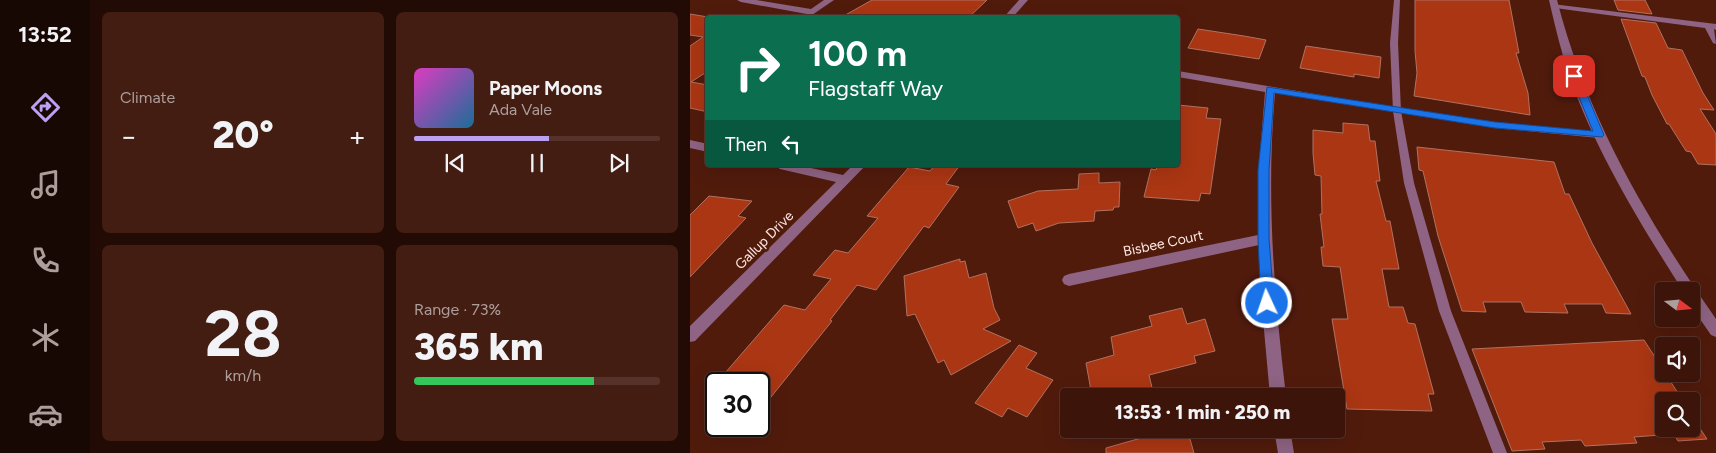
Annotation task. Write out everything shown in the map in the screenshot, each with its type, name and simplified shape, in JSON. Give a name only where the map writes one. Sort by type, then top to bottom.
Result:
[{"type":"street","points":[[740,0],[812,12],[830,0]]},
{"type":"street","points":[[1010,15],[1024,0]]},
{"type":"street","points":[[1683,282],[1653,234],[1599,135],[1571,66],[1554,3],[1712,27],[1716,41]]},
{"type":"street","points":[[1180,74],[1397,111],[1495,125],[1599,135]]},
{"type":"street","points":[[1270,89],[1263,170],[1264,239],[1267,303],[1277,388]]},
{"type":"street","points":[[690,144],[705,147]]},
{"type":"street","points":[[789,167],[845,180]]},
{"type":"street","name":"Gallup Drive","points":[[690,336],[858,167]]},
{"type":"street","name":"Bisbee Court","points":[[1069,280],[1264,239]]},
{"type":"street","points":[[1700,308],[1716,331]]},
{"type":"street","points":[[1284,438],[1286,453]]},
{"type":"lane","points":[[1396,0],[1394,43],[1397,111],[1408,184],[1445,311],[1500,453]]},
{"type":"building","points":[[872,0],[987,0],[971,15],[845,15]]},
{"type":"building","points":[[1415,0],[1509,0],[1519,53],[1516,53],[1528,93],[1530,115],[1414,96],[1417,73]]},
{"type":"building","points":[[1614,0],[1645,0],[1652,14],[1618,10]]},
{"type":"building","points":[[690,14],[705,16],[705,73],[691,82],[705,84],[705,111],[690,108],[690,46],[703,37],[690,35]]},
{"type":"building","points":[[1621,19],[1656,23],[1668,48],[1682,50],[1703,93],[1714,110],[1700,109],[1716,134],[1716,165],[1698,164],[1691,152],[1686,151],[1669,124],[1667,124],[1645,77],[1642,76]]},
{"type":"building","points":[[1198,29],[1266,40],[1259,59],[1188,48]]},
{"type":"building","points":[[1306,46],[1381,57],[1379,78],[1354,74],[1354,77],[1300,68]]},
{"type":"building","points":[[1180,105],[1208,108],[1206,118],[1221,119],[1210,194],[1201,193],[1199,201],[1144,197],[1151,169],[1156,170],[1157,167],[1180,167]]},
{"type":"building","points":[[1343,123],[1368,125],[1370,141],[1375,141],[1380,181],[1376,181],[1386,221],[1390,221],[1399,269],[1382,269],[1389,307],[1403,307],[1408,323],[1415,324],[1434,394],[1428,394],[1432,411],[1347,409],[1332,319],[1348,319],[1340,267],[1323,266],[1321,247],[1324,247],[1320,214],[1322,214],[1321,176],[1315,175],[1313,153],[1313,130],[1343,133]]},
{"type":"building","points":[[1417,147],[1554,162],[1565,194],[1569,194],[1592,243],[1631,314],[1606,313],[1602,304],[1564,304],[1568,313],[1525,312],[1521,302],[1483,302],[1486,312],[1462,311],[1438,236],[1423,171],[1419,170]]},
{"type":"building","points":[[909,167],[930,171],[933,167],[959,167],[946,184],[959,187],[929,228],[924,226],[876,290],[857,285],[830,320],[832,321],[770,398],[770,372],[726,372],[784,305],[805,310],[831,279],[813,275],[835,250],[848,253],[878,218],[867,216]]},
{"type":"building","points":[[1099,173],[1099,183],[1120,182],[1119,207],[1114,207],[1113,210],[1095,211],[1094,221],[1059,223],[1036,231],[1033,223],[1018,228],[1008,201],[1038,191],[1078,189],[1079,174]]},
{"type":"building","points":[[709,196],[752,201],[738,216],[746,218],[690,277],[690,215]]},
{"type":"building","points":[[960,259],[960,262],[965,261],[969,278],[986,273],[994,308],[1000,320],[983,329],[1011,341],[951,375],[944,360],[938,363],[915,314],[907,316],[904,276]]},
{"type":"building","points":[[1182,308],[1187,324],[1205,319],[1215,351],[1194,356],[1196,363],[1149,375],[1152,388],[1091,388],[1086,363],[1114,355],[1111,337],[1152,326],[1149,316]]},
{"type":"building","points":[[1644,340],[1655,357],[1655,382],[1671,382],[1677,392],[1655,392],[1655,435],[1634,437],[1637,443],[1585,446],[1581,440],[1542,442],[1545,449],[1512,451],[1472,349]]},
{"type":"building","points":[[1019,345],[1037,353],[1026,368],[1053,380],[1027,417],[1008,408],[1002,417],[975,403]]},
{"type":"building","points":[[1700,428],[1707,439],[1678,441],[1676,437],[1700,437]]},
{"type":"building","points":[[1141,438],[1190,438],[1194,453],[1106,453],[1106,448]]},
{"type":"route","points":[[1267,303],[1263,170],[1270,89],[1423,115],[1495,125],[1599,135],[1574,76]]}]
